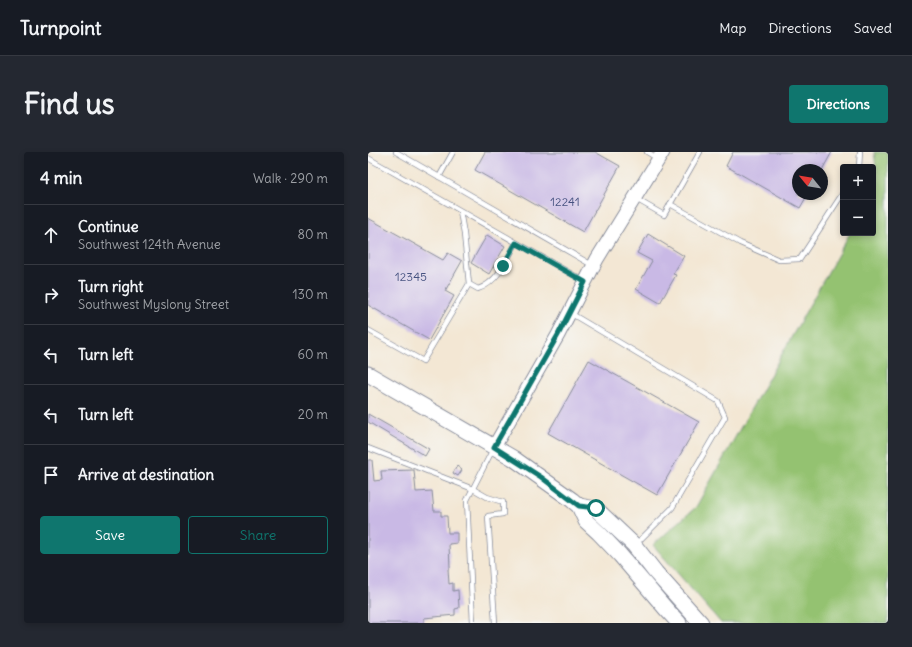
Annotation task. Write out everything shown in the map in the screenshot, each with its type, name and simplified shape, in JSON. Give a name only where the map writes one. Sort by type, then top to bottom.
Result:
[{"type":"main road","points":[[368,374],[494,447],[541,477],[579,506],[586,521],[599,532],[620,555],[679,623]]},
{"type":"main road","points":[[579,506],[596,508],[634,545],[670,590],[701,623]]},
{"type":"street","points":[[494,447],[570,312],[594,266],[634,198],[661,156]]},
{"type":"lane","points":[[396,152],[594,266]]},
{"type":"lane","points":[[439,177],[453,152]]},
{"type":"lane","points":[[647,152],[661,156]]},
{"type":"lane","points":[[634,198],[664,215],[700,152]]},
{"type":"lane","points":[[859,164],[860,152]]},
{"type":"lane","points":[[368,158],[585,282]]},
{"type":"lane","points":[[670,204],[740,243],[779,260],[800,259],[840,198]]},
{"type":"lane","points":[[368,330],[423,361],[469,284],[460,211]]},
{"type":"lane","points":[[469,284],[478,289],[485,287],[494,280],[516,243]]},
{"type":"lane","points":[[570,312],[718,401],[725,417],[672,508],[634,545]]},
{"type":"lane","points":[[473,623],[467,500],[494,447]]},
{"type":"lane","points":[[368,448],[502,502],[503,514],[488,516],[494,623]]},
{"type":"green space","points":[[874,152],[888,152],[888,623],[721,623],[653,545],[696,507],[848,236],[876,236],[876,188],[878,184]]},
{"type":"building","points":[[485,152],[595,152],[620,166],[583,232],[475,170]]},
{"type":"building","points":[[733,152],[832,152],[825,164],[792,164],[792,200],[805,200],[800,208],[726,166]]},
{"type":"building","points":[[368,218],[443,260],[448,253],[462,261],[445,291],[454,296],[429,340],[368,305]]},
{"type":"building","points":[[648,234],[684,256],[673,274],[676,275],[660,303],[636,289],[652,261],[637,253]]},
{"type":"building","points":[[487,235],[505,246],[489,274],[471,263]]},
{"type":"building","points":[[589,360],[699,422],[657,495],[548,433]]},
{"type":"building","points":[[368,414],[429,449],[425,456],[368,422]]},
{"type":"building","points":[[368,460],[372,460],[374,481],[382,480],[381,471],[414,470],[416,492],[432,491],[434,511],[441,511],[441,516],[447,516],[448,533],[457,533],[457,543],[449,544],[450,568],[448,569],[449,584],[453,583],[453,591],[458,590],[459,608],[455,609],[455,615],[424,618],[424,623],[368,623]]},
{"type":"building","points":[[457,466],[462,470],[458,476],[453,473]]},
{"type":"route","points":[[503,266],[516,243],[585,282],[558,335],[494,447],[541,477],[579,506],[596,508]]}]
